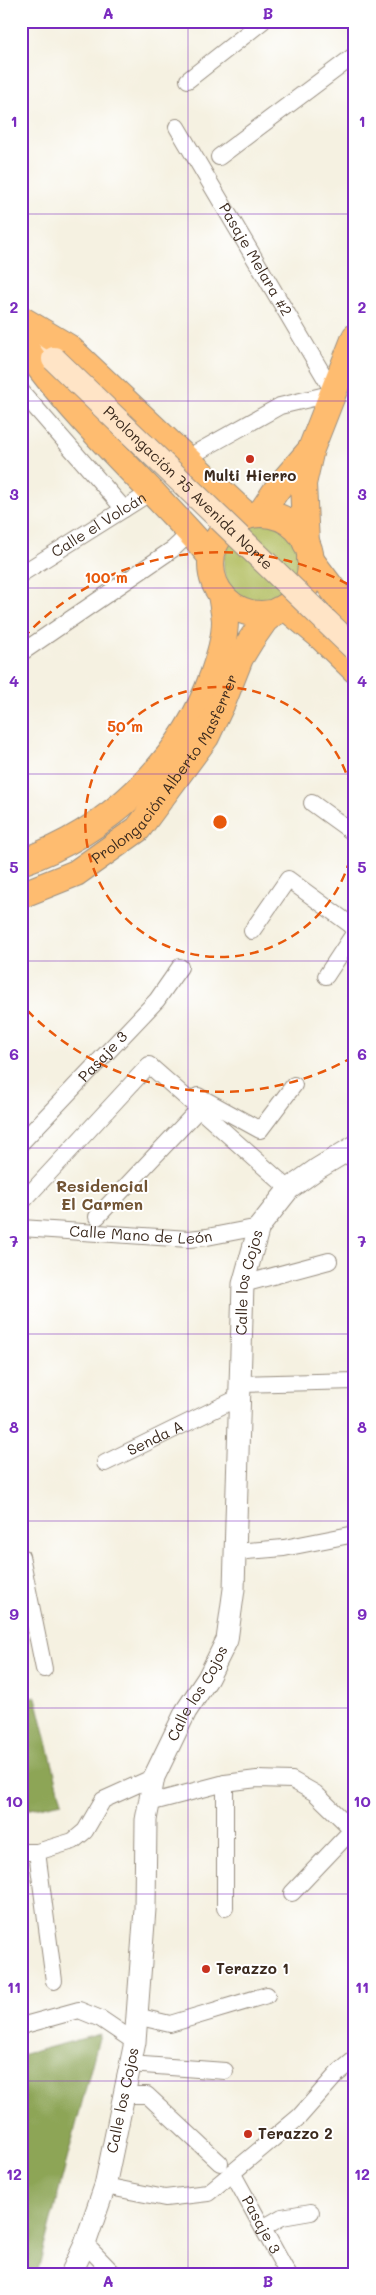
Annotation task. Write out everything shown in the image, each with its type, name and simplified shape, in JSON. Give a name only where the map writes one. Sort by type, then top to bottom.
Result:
[{"type":"main road","points":[[21,319],[68,347],[185,459],[254,515]]},
{"type":"main road","name":"Prolongación 75 Avenida Norte","points":[[21,328],[355,649]]},
{"type":"main road","points":[[355,337],[343,382],[311,449],[303,484],[308,551],[309,576],[303,590],[282,609],[266,614],[247,612],[230,603],[221,594],[214,582],[211,557],[223,531],[234,522],[254,515],[275,516],[288,522],[299,531],[308,551],[334,592],[355,614]]},
{"type":"main road","points":[[21,342],[43,374],[151,492],[191,532],[211,557]]},
{"type":"main road","points":[[254,515],[311,449]]},
{"type":"main road","name":"Prolongación Alberto Masferrer","points":[[21,862],[46,854],[94,826],[138,791],[179,744],[206,695],[222,648],[224,620],[221,594]]},
{"type":"main road","points":[[282,609],[314,630],[355,670]]},
{"type":"main road","name":"Prolongación Alberto Masferrer","points":[[21,895],[76,873],[138,829],[206,737],[224,701],[240,658],[251,640],[265,620],[282,609]]},
{"type":"street","points":[[188,80],[263,21]]},
{"type":"street","points":[[219,157],[355,55]]},
{"type":"street","name":"Pasaje Melara #2","points":[[177,127],[343,382]]},
{"type":"street","points":[[185,459],[280,406],[343,382]]},
{"type":"street","points":[[21,392],[124,509]]},
{"type":"street","name":"Calle el Volcán","points":[[21,574],[151,492]]},
{"type":"street","points":[[21,653],[173,549],[191,532]]},
{"type":"street","points":[[312,803],[355,834]]},
{"type":"street","points":[[252,931],[288,879],[355,930],[326,976]]},
{"type":"street","name":"Pasaje 3","points":[[21,1143],[157,1000],[180,968]]},
{"type":"street","points":[[24,1199],[149,1065],[198,1102],[289,1189]]},
{"type":"street","points":[[198,1102],[260,1130],[294,1085]]},
{"type":"street","points":[[97,1217],[198,1102]]},
{"type":"street","name":"Calle los Cojos","points":[[71,2274],[85,2244],[105,2186],[135,2042],[145,1909],[146,1820],[154,1777],[186,1711],[208,1678],[227,1640],[234,1590],[243,1284],[259,1227],[289,1189],[355,1146]]},
{"type":"street","name":"Calle Mano de León","points":[[21,1228],[189,1239],[259,1227]]},
{"type":"street","points":[[243,1284],[329,1261]]},
{"type":"street","points":[[240,1391],[355,1381]]},
{"type":"street","name":"Senda A","points":[[105,1463],[205,1414],[240,1391]]},
{"type":"street","points":[[235,1552],[284,1548],[355,1534]]},
{"type":"street","points":[[21,1556],[44,1669]]},
{"type":"street","points":[[54,1981],[29,1852],[73,1841],[85,1831],[103,1800],[154,1777]]},
{"type":"street","points":[[149,1803],[225,1783],[257,1779],[292,1780],[315,1794],[354,1831],[292,1892]]},
{"type":"street","points":[[225,1783],[225,1908]]},
{"type":"street","points":[[136,2016],[170,2024],[267,1995]]},
{"type":"street","points":[[21,2026],[79,2010],[101,2019],[135,2042]]},
{"type":"street","points":[[105,2186],[165,2198],[208,2193],[299,2117],[337,2074],[355,2059]]},
{"type":"street","points":[[130,2064],[225,2071]]},
{"type":"street","points":[[124,2095],[147,2095],[220,2163]]},
{"type":"street","name":"Pasaje 3","points":[[233,2174],[288,2274]]},
{"type":"street","points":[[263,2228],[282,2217],[311,2212]]},
{"type":"street","points":[[85,2244],[114,2274]]},
{"type":"green space","points":[[268,522],[282,527],[295,537],[304,568],[299,584],[267,604],[253,602],[233,590],[226,580],[223,569],[224,557],[228,546],[242,529],[247,526]]},
{"type":"green space","points":[[36,1697],[62,1802],[21,1811],[21,1699]]},
{"type":"green space","points":[[100,2034],[37,2274],[21,2274],[21,2055]]},
{"type":"place","name":"Multi Hierro","points":[[250,459]]},
{"type":"place","name":"Terazzo 1","points":[[206,1969]]},
{"type":"place","name":"Terazzo 2","points":[[248,2134]]},
{"type":"district","name":"Residencial El Carmen","points":[[102,1195]]}]
